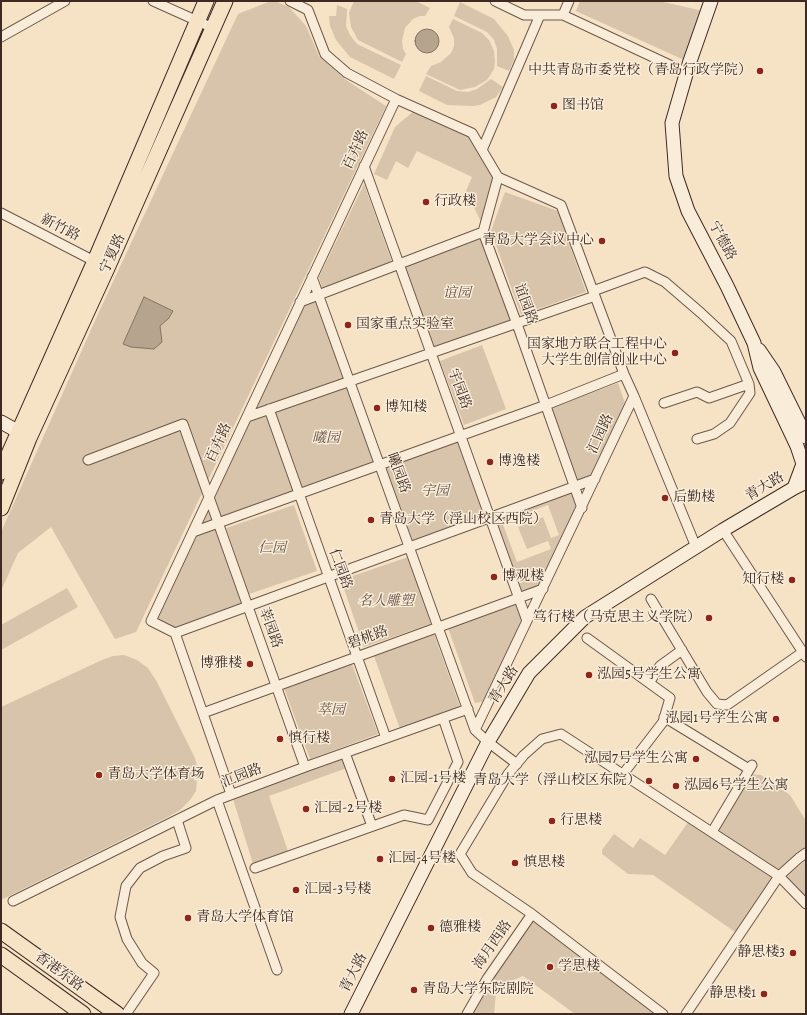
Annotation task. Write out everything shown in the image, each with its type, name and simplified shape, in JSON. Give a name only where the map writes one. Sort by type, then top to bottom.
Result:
[{"type":"main road","name":"宁夏路","points":[[101,264],[206,1]]},
{"type":"main road","name":"宁夏路","points":[[1,508],[24,435],[101,264],[225,1]]},
{"type":"main road","name":"宁夏路","points":[[1,472],[24,435]]},
{"type":"main road","name":"香港东路","points":[[1,931],[116,1014]]},
{"type":"main road","name":"香港东路","points":[[1,954],[83,1014]]},
{"type":"street","points":[[1,37],[65,1]]},
{"type":"street","points":[[153,1],[213,28]]},
{"type":"street","points":[[290,1],[309,5],[325,54],[347,73],[396,99],[472,133],[498,177],[561,206],[624,374],[696,547]]},
{"type":"street","points":[[495,1],[524,15],[563,15],[687,73]]},
{"type":"street","points":[[563,15],[569,1]]},
{"type":"street","name":"宁德路","points":[[711,1],[672,123],[676,176],[688,211],[727,286],[754,343],[774,372],[800,438]]},
{"type":"street","points":[[482,150],[540,15]]},
{"type":"street","name":"百卉路","points":[[175,633],[151,621],[396,99]]},
{"type":"street","name":"宇园路","points":[[364,166],[528,621]]},
{"type":"street","points":[[300,302],[483,232],[498,177]]},
{"type":"street","name":"新竹路","points":[[1,213],[101,264]]},
{"type":"street","name":"谊园路","points":[[483,232],[582,508]]},
{"type":"street","points":[[247,417],[517,324],[645,272],[665,282],[731,341],[749,384],[750,393],[730,423],[714,434],[697,439]]},
{"type":"street","name":"曦园路","points":[[312,277],[475,730],[517,764]]},
{"type":"street","points":[[193,532],[546,405],[624,374]]},
{"type":"street","points":[[664,403],[697,392],[710,398],[749,384]]},
{"type":"street","name":"汇园路","points":[[475,730],[634,396]]},
{"type":"street","name":"仁园路","points":[[269,409],[386,738]]},
{"type":"street","points":[[1,422],[24,435]]},
{"type":"street","points":[[88,460],[183,424],[305,767]]},
{"type":"street","points":[[800,438],[806,455]]},
{"type":"street","points":[[800,438],[802,464],[800,489]]},
{"type":"street","points":[[231,794],[175,633],[595,479]]},
{"type":"street","name":"青大路","points":[[352,1014],[488,742],[530,672],[585,617],[723,530],[800,489],[806,482]]},
{"type":"street","points":[[651,599],[707,692],[717,704],[727,705],[804,655],[723,530]]},
{"type":"street","name":"碧桃路","points":[[202,713],[543,589]]},
{"type":"street","points":[[587,638],[670,698],[663,722],[623,774]]},
{"type":"street","points":[[649,683],[660,666],[682,650]]},
{"type":"street","name":"汇园路","points":[[13,901],[216,800],[468,709]]},
{"type":"street","points":[[664,717],[750,767],[712,832]]},
{"type":"street","points":[[255,868],[404,815],[428,820],[458,762],[443,718]]},
{"type":"street","points":[[663,1014],[532,914],[472,873],[460,854],[508,774],[524,755],[542,739],[561,734],[779,876],[806,904]]},
{"type":"street","points":[[345,753],[372,826]]},
{"type":"street","points":[[216,800],[277,970]]},
{"type":"street","points":[[126,1014],[154,972],[142,963],[126,939],[120,917],[126,886],[140,868],[163,856],[186,848],[176,820]]},
{"type":"street","points":[[686,1014],[779,876],[806,853]]},
{"type":"street","name":"海月西路","points":[[467,1014],[487,979],[532,914]]},
{"type":"green space","points":[[271,1],[275,1],[289,7],[306,26],[319,56],[346,80],[386,106],[136,632],[115,639],[51,527],[18,553],[1,591],[1,532],[98,314],[238,14]]},
{"type":"green space","points":[[354,1],[416,1],[430,8],[425,16],[420,16],[413,19],[405,28],[402,41],[403,49],[406,54],[402,62],[358,40],[351,27],[349,13]]},
{"type":"green space","points":[[580,1],[659,1],[703,11],[684,60],[576,11]]},
{"type":"green space","points":[[460,2],[494,19],[508,36],[514,50],[514,60],[509,71],[497,66],[497,49],[494,40],[487,32],[454,16]]},
{"type":"green space","points":[[337,5],[347,9],[346,26],[350,35],[357,44],[401,65],[394,79],[350,57],[336,40],[330,26],[329,16],[336,16]]},
{"type":"green space","points":[[453,19],[482,33],[489,40],[494,51],[494,69],[487,80],[475,87],[460,90],[426,74],[431,66],[441,62],[451,53],[454,46],[454,38],[449,27]]},
{"type":"green space","points":[[426,76],[457,91],[468,92],[477,89],[491,79],[503,87],[496,97],[480,105],[447,105],[419,91]]},
{"type":"green space","points":[[415,110],[470,135],[496,178],[483,226],[466,191],[472,177],[417,151],[408,168],[396,161],[387,180],[374,174],[395,127]]},
{"type":"green space","points":[[364,184],[392,262],[322,288],[319,277]]},
{"type":"green space","points":[[505,192],[558,211],[586,292],[521,315],[491,231]]},
{"type":"green space","name":"谊园","points":[[480,239],[510,320],[434,348],[404,267]]},
{"type":"green space","points":[[317,301],[344,378],[255,409],[303,306]]},
{"type":"green space","points":[[482,345],[506,409],[464,425],[440,361]]},
{"type":"green space","points":[[618,383],[626,406],[593,475],[576,482],[551,408]]},
{"type":"green space","name":"曦园","points":[[348,385],[376,463],[200,525],[250,419]]},
{"type":"green space","name":"宇园","points":[[457,441],[484,516],[413,542],[386,467]]},
{"type":"green space","points":[[573,490],[579,508],[541,587],[520,594],[494,519]],"holes":[[[548,505],[559,535],[551,538],[543,517],[518,527],[527,549],[548,541],[551,549],[517,562],[502,522]]]},
{"type":"green space","name":"仁园","points":[[294,505],[317,571],[249,594],[226,528]]},
{"type":"green space","points":[[217,528],[244,606],[174,630],[153,620],[196,535]]},
{"type":"green space","name":"名人雕塑","points":[[408,557],[431,624],[364,647],[341,580]]},
{"type":"green space","points":[[67,588],[78,607],[1,650],[1,625]]},
{"type":"green space","points":[[517,603],[524,621],[486,701],[475,703],[448,628]]},
{"type":"green space","points":[[434,634],[460,707],[400,729],[374,656]]},
{"type":"green space","name":"青岛大学体育场","points":[[124,655],[137,660],[148,668],[157,682],[195,758],[198,770],[196,791],[190,800],[180,810],[168,817],[1,900],[1,707],[102,660],[113,656]]},
{"type":"green space","name":"萃园","points":[[352,664],[378,734],[310,759],[284,688]]},
{"type":"green space","points":[[343,758],[347,768],[269,796],[288,851],[253,864],[233,799]]},
{"type":"green space","points":[[749,774],[761,775],[790,795],[806,821],[806,849],[779,872],[716,831]]},
{"type":"green space","points":[[689,821],[776,877],[738,934],[653,875],[628,874],[602,854],[602,850],[614,834],[633,848],[640,838],[665,855]]},
{"type":"green space","points":[[806,860],[806,899],[786,877]]},
{"type":"green space","points":[[532,919],[656,1014],[575,1014],[523,976],[502,985],[493,978]]},
{"type":"green space","points":[[486,986],[496,993],[494,1014],[470,1014]]},
{"type":"shaded area","points":[[427,29],[432,30],[438,36],[438,46],[432,52],[427,53],[422,52],[416,46],[415,41],[416,36],[422,30]]},
{"type":"shaded area","points":[[144,297],[173,311],[169,318],[160,326],[162,342],[154,349],[131,347],[123,344]]},
{"type":"place","name":"中共青岛市委党校（青岛行政学院）","points":[[760,71]]},
{"type":"place","name":"图书馆","points":[[554,106]]},
{"type":"place","name":"行政楼","points":[[426,202]]},
{"type":"place","name":"青岛大学会议中心","points":[[602,241]]},
{"type":"place","name":"国家重点实验室","points":[[348,325]]},
{"type":"place","name":"国家地方联合工程中心 大学生创信创业中心","points":[[675,353]]},
{"type":"place","name":"博知楼","points":[[377,408]]},
{"type":"place","name":"博逸楼","points":[[490,462]]},
{"type":"place","name":"后勤楼","points":[[665,498]]},
{"type":"place","name":"青岛大学（浮山校区西院）","points":[[371,520]]},
{"type":"place","name":"博观楼","points":[[494,577]]},
{"type":"place","name":"知行楼","points":[[792,580]]},
{"type":"place","name":"笃行楼（马克思主义学院）","points":[[709,618]]},
{"type":"place","name":"博雅楼","points":[[250,664]]},
{"type":"place","name":"泓园5号学生公寓","points":[[589,675]]},
{"type":"place","name":"泓园1号学生公寓","points":[[776,719]]},
{"type":"place","name":"慎行楼","points":[[280,739]]},
{"type":"place","name":"泓园7号学生公寓","points":[[696,759]]},
{"type":"place","name":"青岛大学体育场","points":[[99,775]]},
{"type":"place","name":"汇园-1号楼","points":[[392,779]]},
{"type":"place","name":"青岛大学（浮山校区东院）","points":[[649,781]]},
{"type":"place","name":"泓园6号学生公寓","points":[[676,786]]},
{"type":"place","name":"汇园-2号楼","points":[[306,809]]},
{"type":"place","name":"行思楼","points":[[552,821]]},
{"type":"place","name":"汇园-4号楼","points":[[380,859]]},
{"type":"place","name":"慎思楼","points":[[515,863]]},
{"type":"place","name":"汇园-3号楼","points":[[296,890]]},
{"type":"place","name":"青岛大学体育馆","points":[[188,918]]},
{"type":"place","name":"德雅楼","points":[[431,928]]},
{"type":"place","name":"静思楼3","points":[[793,953]]},
{"type":"place","name":"学思楼","points":[[550,967]]},
{"type":"place","name":"青岛大学东院剧院","points":[[414,990]]},
{"type":"place","name":"静思楼1","points":[[764,994]]}]
